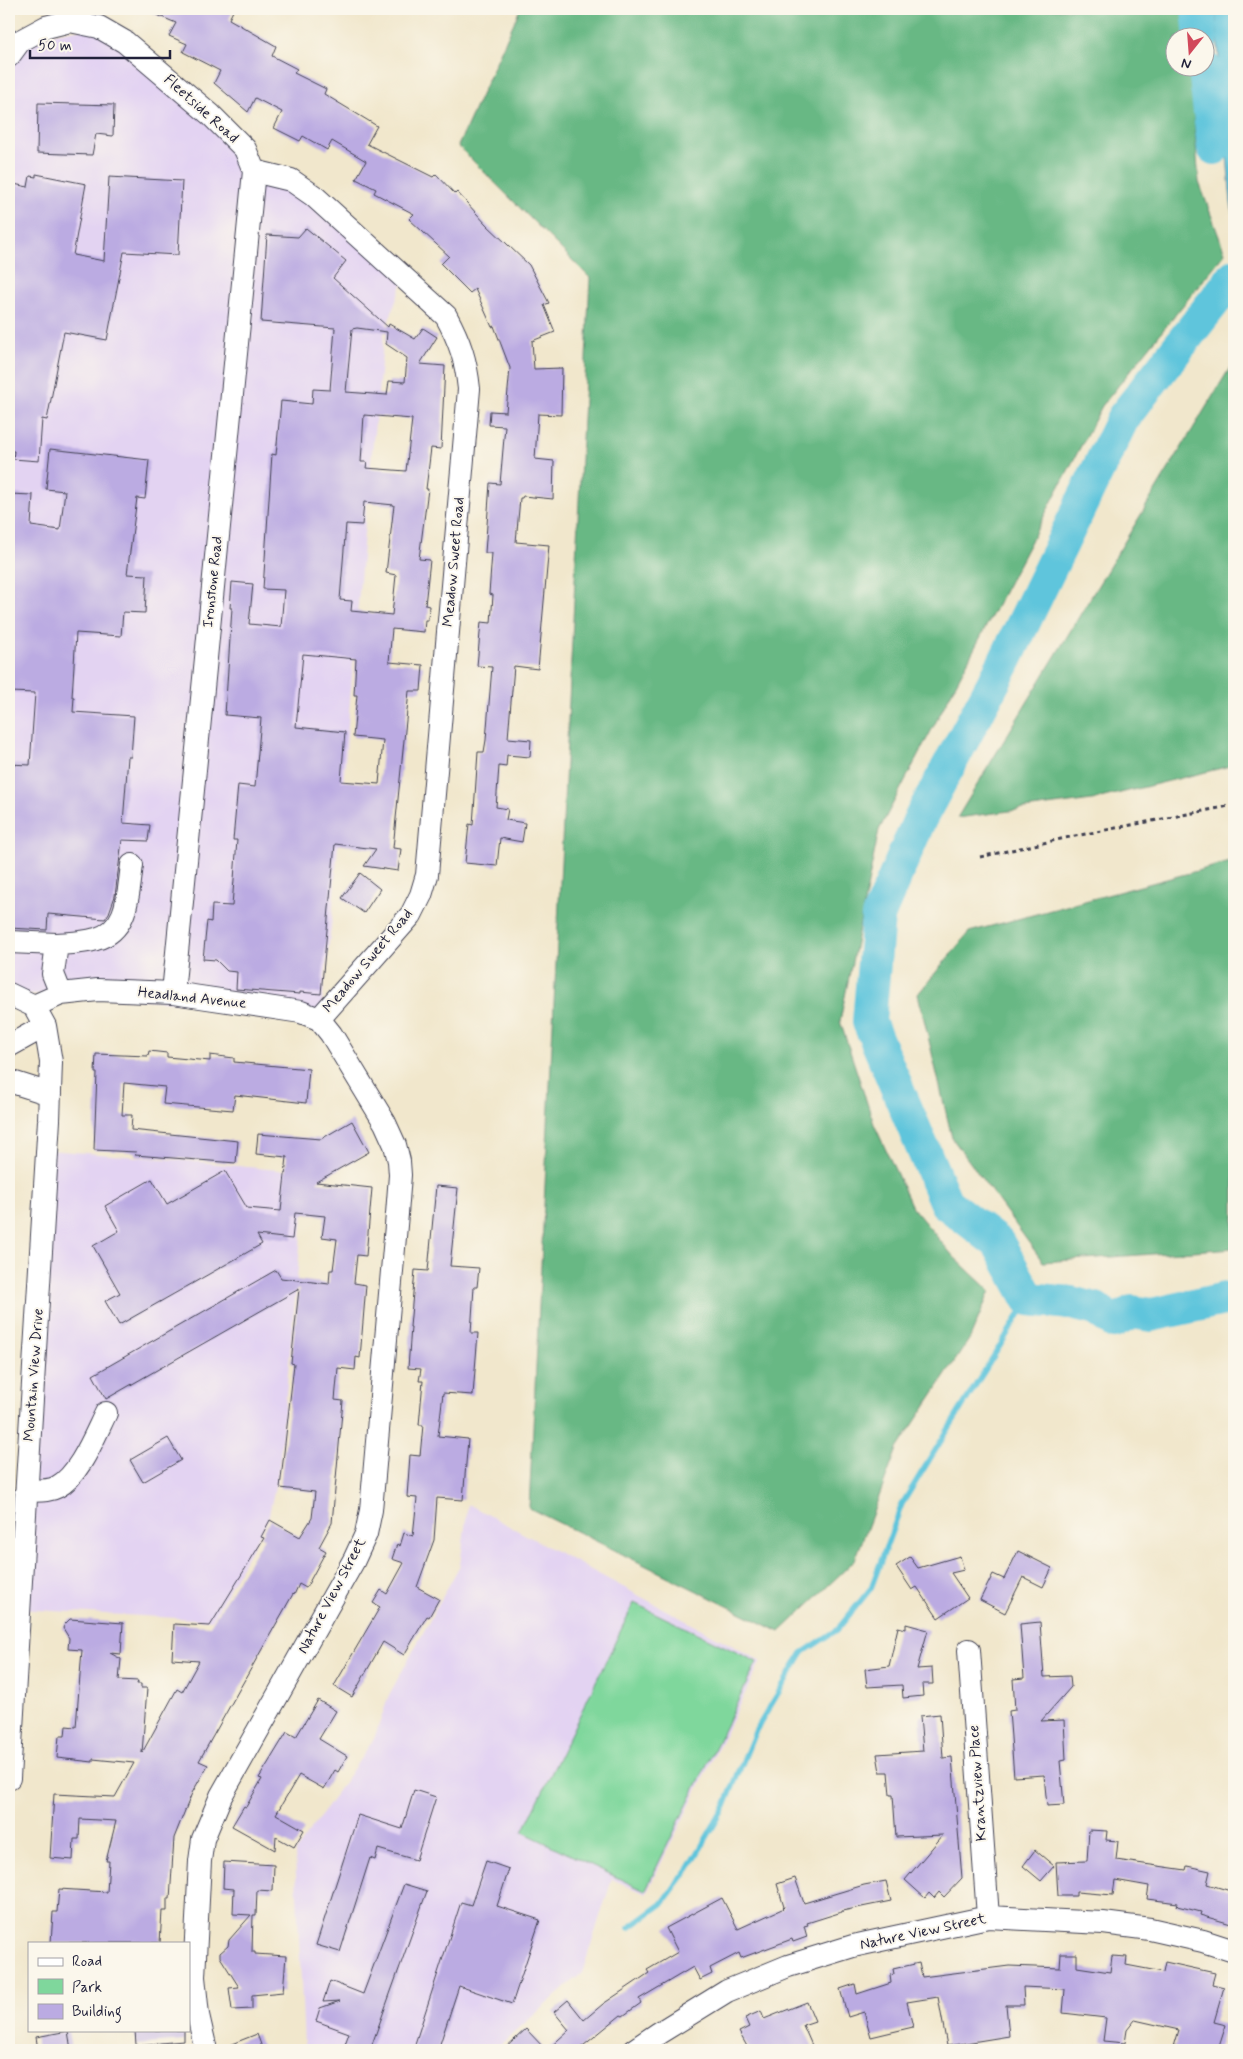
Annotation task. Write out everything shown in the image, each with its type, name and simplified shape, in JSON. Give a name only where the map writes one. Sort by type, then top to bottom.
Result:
[{"type":"street","name":"Fleetside Road","points":[[9,56],[20,41],[46,27],[70,21],[99,27],[124,42],[211,115],[245,149],[254,171]]},
{"type":"street","name":"Ironstone Road","points":[[173,992],[254,171]]},
{"type":"street","name":"Meadow Sweet Road","points":[[254,171],[291,180],[314,196],[446,316],[460,341],[466,364],[469,389],[427,875],[421,895],[411,915],[319,1019]]},
{"type":"street","points":[[9,942],[57,944],[94,940],[104,936],[121,921],[125,912],[132,865]]},
{"type":"street","points":[[57,944],[53,974],[61,994]]},
{"type":"street","name":"Headland Avenue","points":[[34,1006],[61,994],[98,990],[173,992],[301,1012],[319,1019]]},
{"type":"street","points":[[9,994],[34,1006]]},
{"type":"street","name":"Mountain View Drive","points":[[9,1778],[50,1094],[51,1062],[45,1026],[34,1006]]},
{"type":"street","name":"Nature View Street","points":[[206,2050],[198,2016],[194,1978],[200,1861],[203,1839],[221,1796],[361,1547],[371,1510],[397,1214],[400,1175],[399,1161],[395,1145],[385,1123],[331,1034],[319,1019]]},
{"type":"street","points":[[9,1046],[45,1026]]},
{"type":"street","points":[[9,1081],[50,1094]]},
{"type":"street","points":[[26,1491],[52,1489],[65,1482],[78,1466],[106,1414]]},
{"type":"street","name":"Krantzview Place","points":[[969,1650],[988,1918]]},
{"type":"street","name":"Nature View Street","points":[[634,2050],[727,1991],[788,1966],[853,1946],[988,1918],[1044,1919],[1132,1926],[1203,1941],[1234,1951]]},
{"type":"path","points":[[980,857],[1234,804]]},
{"type":"shaded area","points":[[99,26],[266,173],[405,276],[384,334],[365,521],[332,918],[320,1019],[302,1011],[61,994],[9,994],[9,54],[21,40]]},
{"type":"shaded area","points":[[47,1150],[190,1161],[307,1173],[279,1468],[268,1519],[212,1620],[19,1609]]},
{"type":"shaded area","points":[[468,1504],[761,1661],[646,1894],[612,1879],[582,1973],[494,2050],[310,2050],[304,2044],[295,1853],[374,1739],[389,1695],[460,1565]]},
{"type":"green space","points":[[520,9],[1184,9],[1186,28],[1166,28],[1166,78],[1191,78],[1199,182],[1225,253],[1102,406],[879,830],[840,1021],[874,1124],[912,1207],[953,1256],[990,1291],[970,1338],[897,1449],[855,1560],[780,1632],[529,1508],[590,278],[458,146]]},
{"type":"green space","points":[[1234,361],[1234,765],[1092,800],[957,818]]},
{"type":"green space","points":[[1234,861],[1234,1248],[1043,1262],[952,1138],[918,994],[969,932]]},
{"type":"green space","points":[[634,1603],[757,1662],[645,1891],[523,1832]]},
{"type":"water","points":[[1215,9],[1234,9],[1234,219],[1231,203]]},
{"type":"building","points":[[143,9],[234,9],[229,19],[276,46],[272,56],[297,69],[294,73],[326,89],[324,94],[377,126],[367,144],[433,177],[436,174],[455,194],[457,192],[486,224],[529,265],[549,303],[544,305],[555,332],[532,341],[534,369],[562,368],[561,415],[538,414],[535,459],[554,461],[553,499],[523,496],[520,498],[516,542],[549,545],[538,669],[514,666],[508,738],[531,740],[530,757],[507,755],[506,767],[499,766],[496,807],[508,809],[506,820],[525,823],[522,842],[500,838],[497,866],[465,863],[469,824],[473,825],[478,752],[484,752],[486,740],[492,667],[477,666],[481,622],[491,623],[493,595],[489,594],[492,553],[485,553],[490,483],[500,484],[505,426],[489,425],[490,411],[506,412],[510,368],[494,326],[492,327],[475,289],[470,293],[441,264],[449,256],[409,219],[414,214],[374,193],[376,189],[356,179],[366,161],[332,141],[327,150],[303,136],[300,141],[274,128],[282,112],[255,98],[248,112],[214,83],[220,71],[183,52],[187,44],[169,36],[176,23]]},
{"type":"building","points":[[38,103],[114,105],[113,136],[96,134],[92,155],[37,153]]},
{"type":"building","points":[[36,174],[86,184],[73,255],[104,261],[109,177],[182,181],[178,255],[124,252],[107,340],[64,332],[47,420],[42,419],[39,461],[13,459],[14,451],[9,451],[9,183],[28,187],[30,176],[36,177]]},
{"type":"building","points":[[306,228],[346,261],[333,278],[388,327],[389,324],[415,339],[423,328],[437,337],[420,364],[445,366],[441,449],[431,448],[419,559],[430,560],[425,605],[429,606],[428,620],[425,620],[424,632],[392,629],[389,662],[423,665],[421,691],[409,691],[393,848],[401,849],[398,871],[364,866],[376,849],[335,844],[321,994],[236,989],[237,972],[227,971],[216,960],[203,959],[207,921],[211,922],[212,905],[232,906],[237,840],[233,840],[238,785],[255,787],[261,718],[225,715],[232,582],[253,584],[249,624],[281,627],[284,590],[263,589],[272,454],[276,455],[281,401],[312,404],[313,389],[330,390],[335,328],[261,322],[267,235],[298,237]],"holes":[[[352,329],[387,332],[386,344],[407,358],[405,382],[389,381],[387,395],[346,392]],[[364,415],[412,419],[406,471],[366,468],[367,462],[361,462]],[[364,502],[394,505],[386,573],[396,575],[392,615],[351,611],[352,601],[340,600],[346,524],[362,525]],[[303,654],[356,659],[354,695],[357,695],[353,737],[383,740],[379,784],[341,781],[345,732],[296,727]]]},
{"type":"building","points":[[50,449],[149,460],[145,499],[137,498],[127,574],[147,575],[145,613],[123,612],[121,636],[76,633],[72,697],[74,697],[73,712],[134,716],[131,757],[128,757],[123,823],[150,825],[148,841],[122,840],[115,896],[105,919],[48,914],[47,930],[9,928],[9,764],[30,765],[35,693],[10,692],[9,494],[33,495],[31,526],[60,530],[65,491],[46,489]]},
{"type":"building","points":[[360,873],[380,889],[364,913],[342,898]]},
{"type":"building","points":[[149,1051],[167,1053],[167,1057],[210,1061],[210,1055],[234,1058],[234,1062],[309,1069],[306,1103],[235,1095],[233,1110],[163,1104],[165,1087],[124,1083],[122,1115],[132,1115],[131,1130],[238,1141],[236,1163],[135,1155],[136,1152],[94,1150],[96,1054],[148,1056]]},
{"type":"building","points":[[352,1121],[369,1152],[316,1182],[372,1188],[366,1256],[357,1255],[354,1283],[366,1285],[360,1358],[356,1357],[355,1370],[338,1368],[335,1400],[343,1401],[332,1523],[319,1547],[326,1551],[306,1588],[299,1584],[199,1761],[208,1765],[192,1793],[174,1838],[170,1899],[167,1899],[167,1911],[162,1911],[160,1942],[51,1942],[53,1912],[57,1912],[59,1889],[107,1892],[109,1861],[106,1861],[116,1821],[80,1819],[79,1839],[74,1839],[73,1860],[50,1858],[54,1794],[115,1797],[134,1763],[93,1759],[93,1762],[57,1758],[59,1736],[65,1736],[66,1726],[76,1727],[82,1650],[68,1649],[69,1638],[63,1628],[65,1624],[70,1619],[123,1623],[121,1654],[110,1653],[121,1659],[119,1680],[138,1681],[137,1684],[141,1684],[141,1688],[147,1688],[142,1753],[177,1689],[182,1692],[199,1661],[172,1659],[174,1624],[210,1626],[264,1538],[261,1537],[270,1520],[300,1537],[312,1518],[315,1492],[280,1488],[294,1364],[291,1363],[299,1289],[106,1399],[93,1375],[276,1270],[281,1278],[329,1284],[337,1239],[322,1237],[325,1216],[295,1213],[292,1239],[257,1235],[262,1244],[119,1325],[105,1301],[120,1293],[93,1246],[119,1231],[105,1206],[152,1179],[167,1204],[225,1171],[247,1208],[281,1211],[287,1157],[256,1154],[258,1134],[321,1139]]},
{"type":"building","points":[[436,1186],[458,1188],[450,1266],[479,1268],[477,1287],[474,1287],[471,1333],[478,1333],[473,1395],[443,1393],[438,1436],[468,1439],[463,1500],[437,1498],[434,1540],[417,1587],[439,1599],[429,1617],[427,1616],[404,1655],[383,1642],[352,1697],[334,1686],[380,1607],[373,1603],[381,1590],[387,1594],[404,1563],[392,1559],[397,1544],[400,1546],[404,1533],[413,1536],[417,1498],[407,1497],[410,1455],[420,1456],[423,1425],[419,1425],[423,1381],[419,1381],[421,1369],[408,1368],[410,1327],[415,1270],[428,1271]]},
{"type":"building","points":[[168,1438],[181,1460],[143,1482],[130,1460]]},
{"type":"building","points":[[1018,1551],[1052,1568],[1043,1587],[1023,1577],[1005,1613],[980,1600],[993,1574],[1004,1579]]},
{"type":"building","points":[[960,1556],[964,1570],[951,1573],[968,1598],[938,1618],[917,1587],[912,1590],[896,1566],[910,1557],[918,1568]]},
{"type":"building","points":[[1040,1622],[1044,1677],[1070,1676],[1071,1687],[1041,1721],[1064,1720],[1066,1760],[1060,1761],[1064,1805],[1047,1806],[1044,1775],[1014,1777],[1009,1711],[1015,1710],[1013,1679],[1024,1678],[1020,1624]]},
{"type":"building","points":[[906,1624],[928,1630],[917,1669],[932,1668],[933,1684],[922,1684],[923,1696],[903,1698],[902,1685],[867,1687],[865,1669],[889,1666],[898,1627],[906,1629]]},
{"type":"building","points":[[318,1700],[336,1711],[319,1739],[347,1756],[338,1772],[335,1770],[324,1789],[299,1775],[276,1814],[304,1830],[294,1847],[276,1837],[275,1850],[232,1826],[244,1806],[246,1807],[262,1779],[259,1778],[287,1732],[296,1737]]},
{"type":"building","points":[[940,1714],[943,1758],[952,1757],[962,1878],[944,1897],[939,1892],[934,1898],[929,1893],[925,1898],[905,1880],[943,1835],[896,1837],[893,1795],[890,1795],[888,1772],[880,1772],[877,1754],[923,1751],[920,1716]]},
{"type":"building","points":[[414,1790],[436,1797],[416,1860],[378,1849],[375,1860],[370,1858],[340,1952],[316,1945],[358,1815],[402,1829]]},
{"type":"building","points":[[1089,1830],[1107,1831],[1106,1840],[1118,1841],[1116,1860],[1186,1870],[1187,1866],[1210,1871],[1207,1884],[1234,1892],[1234,1912],[1231,1924],[1200,1915],[1201,1912],[1177,1906],[1178,1903],[1147,1899],[1149,1886],[1115,1880],[1113,1895],[1076,1892],[1076,1896],[1058,1896],[1056,1862],[1087,1861]]},
{"type":"building","points":[[1035,1850],[1054,1866],[1041,1881],[1023,1866]]},
{"type":"building","points":[[486,1861],[509,1869],[497,1906],[540,1920],[512,2004],[459,1986],[438,2050],[413,2050],[461,1902],[471,1905]]},
{"type":"building","points":[[224,1862],[274,1865],[273,1891],[257,1890],[256,1915],[253,1915],[252,1952],[255,1952],[255,1954],[286,1956],[283,1992],[252,1995],[252,2009],[232,2010],[229,1988],[239,1987],[220,1957],[220,1953],[228,1946],[229,1940],[251,1915],[233,1914],[234,1889],[223,1888]]},
{"type":"building","points":[[795,1878],[804,1903],[864,1885],[886,1881],[891,1901],[842,1911],[807,1923],[808,1925],[804,1926],[807,1937],[793,1942],[792,1939],[741,1958],[739,1953],[710,1968],[712,1974],[700,1980],[693,1967],[639,1999],[641,2003],[623,2016],[621,2015],[578,2050],[547,2050],[569,2030],[554,2012],[568,2000],[584,2020],[603,2004],[649,1973],[647,1970],[678,1952],[666,1928],[722,1898],[738,1929],[782,1909],[784,1907],[777,1884]]},
{"type":"building","points":[[404,1884],[427,1891],[370,2050],[352,2050],[344,2047],[349,2033],[316,2021],[320,2008],[340,2001],[323,2002],[330,1981],[363,1994]]},
{"type":"building","points":[[1061,1954],[1077,1954],[1077,1967],[1110,1972],[1112,1956],[1127,1957],[1126,1965],[1163,1972],[1165,1962],[1215,1973],[1212,1984],[1224,1987],[1214,2022],[1226,2025],[1218,2050],[1173,2050],[1179,2030],[1135,2020],[1127,2030],[1125,2043],[1103,2041],[1106,2018],[1063,2013],[1065,1989],[1023,1987],[1024,2005],[1006,2005],[1009,2036],[947,2046],[938,1997],[907,2002],[913,2027],[871,2037],[864,2012],[848,2017],[840,1989],[855,1984],[857,1994],[891,1983],[890,1975],[894,1974],[893,1969],[919,1963],[922,1977],[1009,1966],[1060,1968]]},
{"type":"building","points":[[807,2002],[815,2021],[803,2025],[814,2050],[749,2050],[739,2032],[749,2027],[745,2018],[761,2011],[764,2019]]},
{"type":"building","points":[[526,2029],[546,2050],[503,2050]]},
{"type":"building","points":[[68,2032],[71,2050],[38,2050],[36,2037]]},
{"type":"building","points":[[135,2032],[184,2032],[184,2041],[136,2045]]},
{"type":"building","points":[[257,2034],[263,2050],[219,2050],[219,2049]]},
{"type":"waterway","points":[[1198,9],[1200,28]]},
{"type":"waterway","points":[[1206,78],[1214,148]]},
{"type":"waterway","points":[[1234,276],[1123,418],[1003,665],[919,821],[878,916],[869,1022],[946,1203],[998,1243],[1029,1299],[1071,1303],[1096,1309],[1114,1322],[1132,1312],[1151,1315],[1234,1297]]},
{"type":"waterway","points":[[629,1928],[662,1904],[689,1868],[725,1806],[755,1732],[802,1653],[837,1630],[871,1588],[902,1504],[1029,1299]]}]
